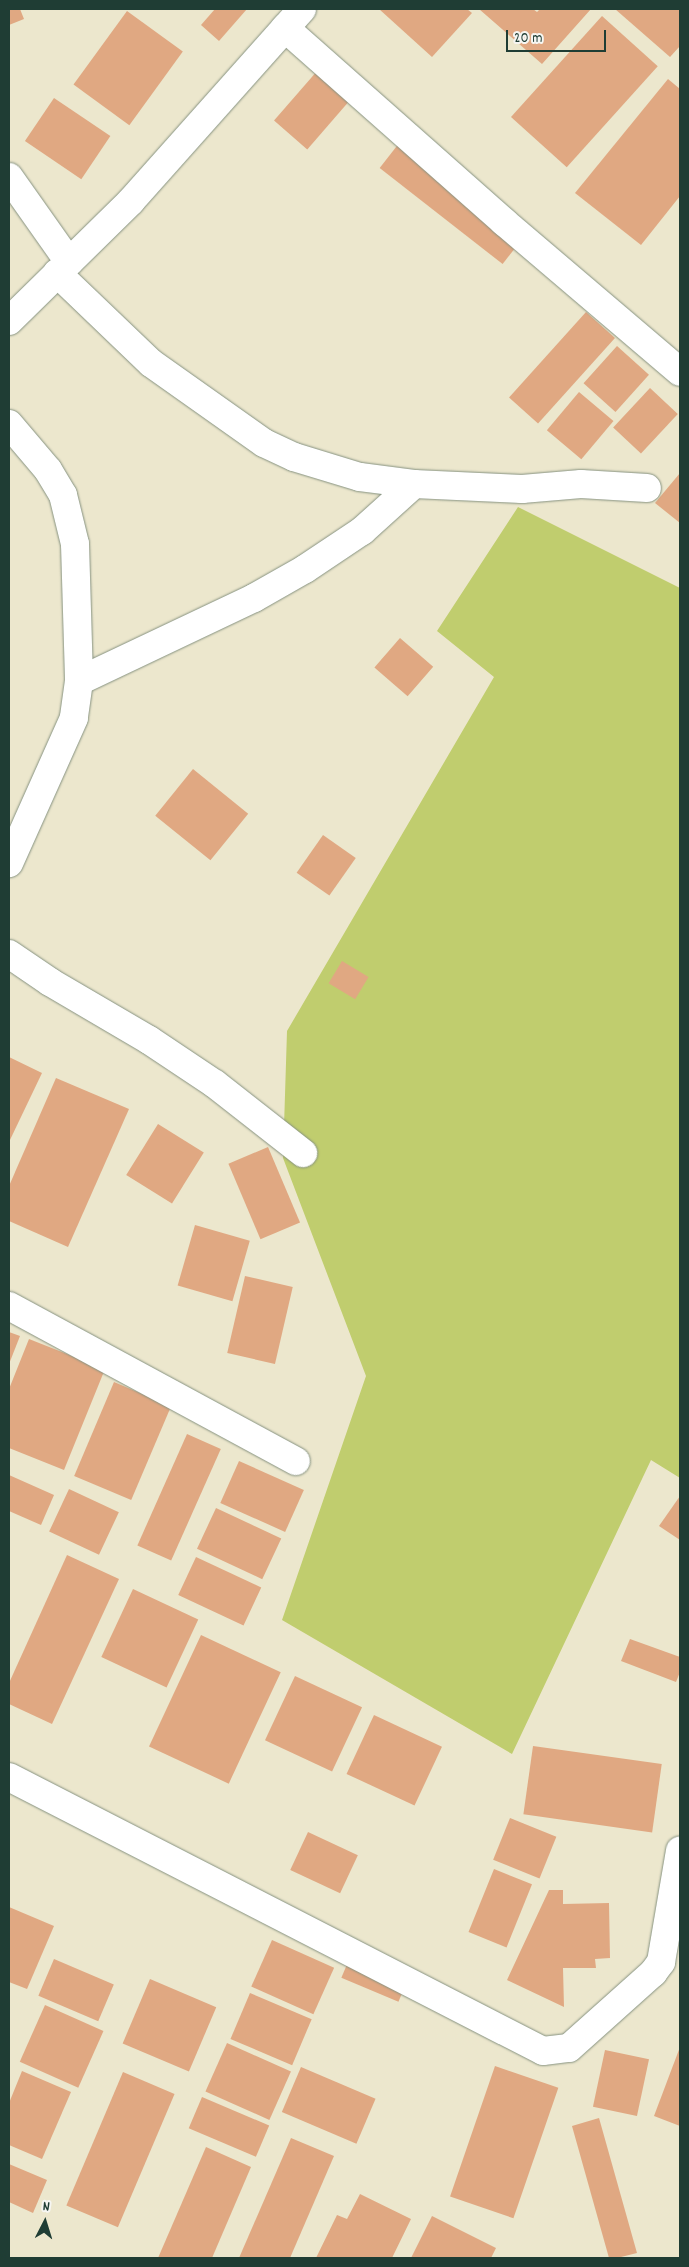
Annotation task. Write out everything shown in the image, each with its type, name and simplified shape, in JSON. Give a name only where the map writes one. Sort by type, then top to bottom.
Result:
[{"type":"street","points":[[9,321],[131,201],[293,18],[504,222],[680,372]]},
{"type":"street","points":[[9,177],[63,268],[151,363],[264,443],[294,457],[360,477],[414,484],[522,489],[581,484],[647,488]]},
{"type":"street","points":[[9,424],[48,470],[63,495],[75,544],[79,681],[74,718],[9,863]]},
{"type":"street","points":[[79,681],[254,598],[305,569],[362,531],[414,484]]},
{"type":"street","points":[[9,954],[50,982],[149,1040],[215,1084],[303,1153]]},
{"type":"street","points":[[9,1306],[296,1461]]},
{"type":"street","points":[[9,1777],[543,2051],[569,2048],[653,1973],[671,1965],[680,1851]]},
{"type":"green space","points":[[518,507],[680,588],[680,1478],[651,1460],[512,1754],[282,1620],[366,1376],[283,1158],[287,1031],[494,677],[437,631]]},
{"type":"building","points":[[9,9],[20,9],[24,19],[9,25]]},
{"type":"building","points":[[215,9],[247,9],[219,41],[201,25]]},
{"type":"building","points":[[379,9],[467,9],[472,13],[432,57]]},
{"type":"building","points":[[479,9],[533,9],[537,12],[540,9],[591,9],[542,64]]},
{"type":"building","points":[[615,9],[680,9],[680,46],[670,57]]},
{"type":"building","points":[[127,11],[183,52],[129,125],[74,85]]},
{"type":"building","points":[[602,16],[658,66],[567,167],[511,117]]},
{"type":"building","points":[[318,70],[351,99],[307,149],[274,121]]},
{"type":"building","points":[[668,79],[680,89],[680,196],[641,245],[575,193]]},
{"type":"building","points":[[54,98],[110,136],[81,179],[25,141]]},
{"type":"building","points":[[400,142],[523,238],[503,264],[380,168]]},
{"type":"building","points":[[586,312],[615,338],[538,424],[509,397]]},
{"type":"building","points":[[617,346],[649,375],[615,412],[584,383]]},
{"type":"building","points":[[650,388],[678,414],[641,453],[613,427]]},
{"type":"building","points":[[579,392],[613,421],[581,459],[547,430]]},
{"type":"building","points":[[680,473],[680,523],[655,503]]},
{"type":"building","points":[[400,638],[433,667],[408,696],[374,667]]},
{"type":"building","points":[[193,769],[248,814],[210,860],[155,816]]},
{"type":"building","points":[[323,835],[356,858],[329,896],[297,873]]},
{"type":"building","points":[[342,961],[369,977],[355,999],[329,983]]},
{"type":"building","points":[[9,1057],[42,1073],[9,1142]]},
{"type":"building","points":[[56,1078],[129,1109],[68,1247],[9,1221],[9,1186]]},
{"type":"building","points":[[158,1124],[204,1153],[172,1203],[126,1175]]},
{"type":"building","points":[[268,1147],[300,1222],[260,1239],[228,1164]]},
{"type":"building","points":[[195,1225],[250,1241],[232,1301],[178,1286]]},
{"type":"building","points":[[245,1276],[293,1287],[275,1364],[227,1353]]},
{"type":"building","points":[[9,1332],[20,1336],[9,1364]]},
{"type":"building","points":[[29,1339],[105,1369],[64,1470],[9,1448],[9,1389]]},
{"type":"building","points":[[114,1382],[171,1406],[131,1500],[74,1476]]},
{"type":"building","points":[[187,1434],[221,1449],[171,1561],[137,1545]]},
{"type":"building","points":[[239,1461],[304,1490],[285,1532],[220,1503]]},
{"type":"building","points":[[9,1475],[54,1495],[41,1525],[9,1511]]},
{"type":"building","points":[[69,1489],[119,1512],[99,1555],[49,1532]]},
{"type":"building","points":[[680,1496],[680,1540],[659,1526]]},
{"type":"building","points":[[216,1508],[281,1538],[262,1579],[197,1549]]},
{"type":"building","points":[[67,1555],[119,1579],[52,1724],[9,1704],[9,1683]]},
{"type":"building","points":[[196,1557],[261,1587],[244,1625],[178,1595]]},
{"type":"building","points":[[133,1589],[198,1619],[167,1687],[101,1657]]},
{"type":"building","points":[[201,1635],[281,1672],[229,1784],[149,1746]]},
{"type":"building","points":[[630,1639],[680,1657],[680,1672],[676,1682],[621,1661]]},
{"type":"building","points":[[295,1676],[362,1707],[332,1772],[265,1740]]},
{"type":"building","points":[[374,1715],[442,1747],[415,1806],[347,1774]]},
{"type":"building","points":[[533,1746],[662,1764],[652,1832],[523,1814]]},
{"type":"building","points":[[510,1818],[556,1837],[540,1878],[493,1860]]},
{"type":"building","points":[[308,1832],[358,1855],[340,1893],[290,1870]]},
{"type":"building","points":[[494,1869],[532,1884],[507,1947],[469,1932]]},
{"type":"building","points":[[549,1890],[563,1890],[563,1904],[609,1903],[610,1958],[595,1959],[596,1968],[563,1968],[564,2007],[507,1980]]},
{"type":"building","points":[[9,1907],[54,1926],[27,1989],[9,1982]]},
{"type":"building","points":[[272,1940],[334,1968],[313,2014],[251,1987]]},
{"type":"building","points":[[54,1959],[114,1984],[98,2021],[38,1996]]},
{"type":"building","points":[[348,1962],[405,1986],[398,2002],[341,1978]]},
{"type":"building","points":[[150,1979],[216,2007],[189,2072],[123,2043]]},
{"type":"building","points":[[250,1993],[312,2019],[292,2065],[230,2039]]},
{"type":"building","points":[[45,2005],[103,2031],[78,2088],[20,2062]]},
{"type":"building","points":[[227,2043],[291,2071],[269,2120],[205,2091]]},
{"type":"building","points":[[680,2047],[680,2126],[654,2116]]},
{"type":"building","points":[[605,2050],[649,2059],[637,2116],[593,2107]]},
{"type":"building","points":[[495,2066],[558,2088],[513,2218],[450,2196]]},
{"type":"building","points":[[301,2067],[376,2099],[356,2144],[282,2112]]},
{"type":"building","points":[[22,2071],[71,2092],[42,2159],[9,2145],[9,2103]]},
{"type":"building","points":[[123,2072],[175,2094],[118,2227],[66,2205]]},
{"type":"building","points":[[202,2097],[269,2126],[256,2157],[189,2128]]},
{"type":"building","points":[[599,2118],[637,2253],[617,2258],[609,2258],[572,2126]]},
{"type":"building","points":[[291,2138],[334,2156],[290,2258],[239,2258]]},
{"type":"building","points":[[206,2147],[251,2167],[212,2258],[158,2258]]},
{"type":"building","points":[[9,2164],[47,2180],[33,2213],[9,2202]]},
{"type":"building","points":[[360,2194],[411,2219],[392,2258],[316,2258],[337,2215],[347,2219]]},
{"type":"building","points":[[432,2216],[496,2248],[491,2258],[411,2258]]}]
